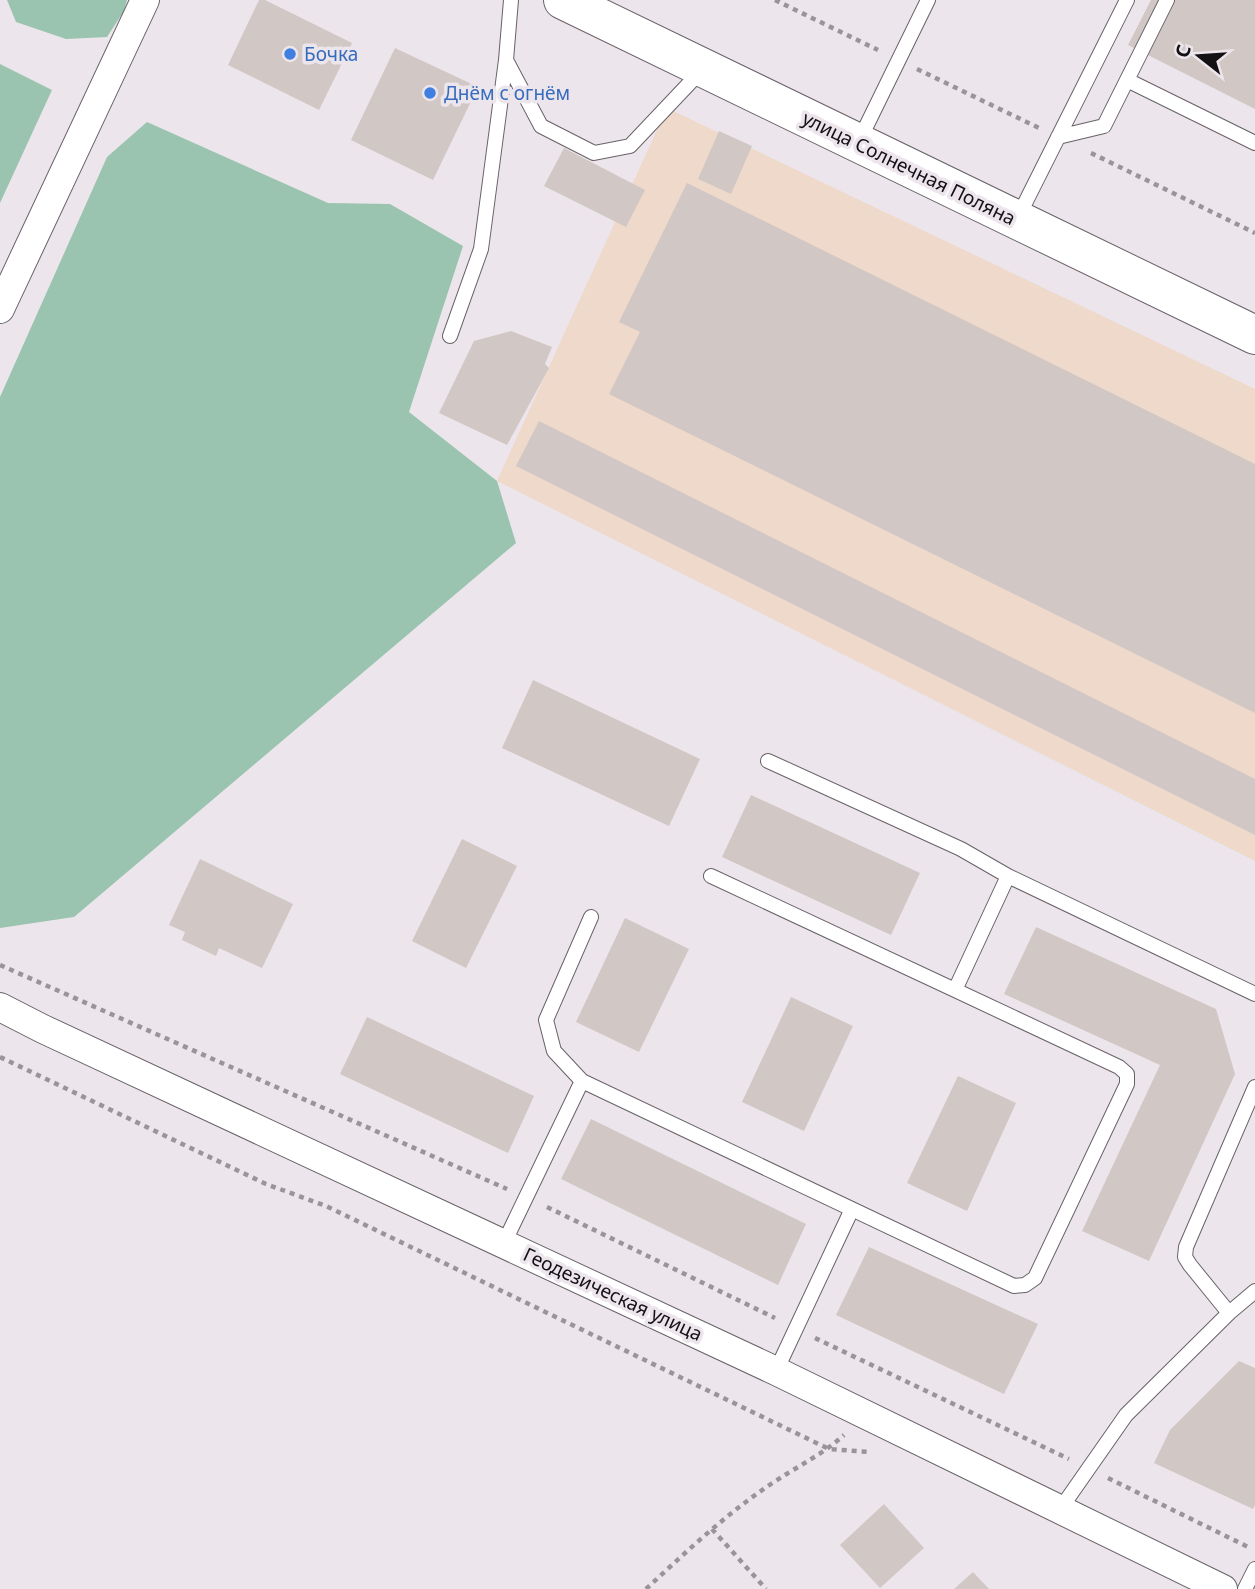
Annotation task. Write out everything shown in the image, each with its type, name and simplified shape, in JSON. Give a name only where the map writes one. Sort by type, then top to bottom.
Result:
[{"type":"street","points":[[0,309],[145,0]]},
{"type":"street","name":"улица Солнечная Поляна","points":[[563,0],[1255,335]]},
{"type":"street","name":"Геодезическая улица","points":[[0,1007],[43,1030],[776,1371],[1223,1589]]},
{"type":"lane","points":[[450,336],[481,249],[506,60],[511,0]]},
{"type":"lane","points":[[857,144],[928,0]]},
{"type":"lane","points":[[1016,220],[1127,0]]},
{"type":"lane","points":[[1058,137],[1104,126],[1167,0]]},
{"type":"lane","points":[[506,60],[541,126],[594,153],[630,146],[703,69]]},
{"type":"lane","points":[[1127,80],[1255,143]]},
{"type":"lane","points":[[768,761],[961,849],[1008,876],[1255,994]]},
{"type":"lane","points":[[591,917],[546,1020],[554,1051],[582,1081],[1014,1286],[1025,1285],[1035,1278],[1127,1084],[1127,1074],[1119,1067],[711,876]]},
{"type":"lane","points":[[954,990],[1008,876]]},
{"type":"lane","points":[[504,1243],[582,1081]]},
{"type":"lane","points":[[1229,1313],[1190,1265],[1185,1256],[1186,1247],[1255,1087]]},
{"type":"lane","points":[[776,1371],[852,1209]]},
{"type":"lane","points":[[1061,1508],[1087,1467],[1126,1415],[1229,1313],[1255,1291]]},
{"type":"lane","points":[[1245,1589],[1255,1569]]},
{"type":"path","points":[[775,0],[1255,233]]},
{"type":"path","points":[[0,965],[526,1197],[1255,1550]]},
{"type":"path","points":[[0,1057],[266,1184],[326,1206],[829,1449],[870,1452],[883,1457]]},
{"type":"path","points":[[646,1589],[712,1528],[771,1484],[829,1449],[864,1415]]},
{"type":"path","points":[[712,1528],[766,1589]]},
{"type":"shaded area","points":[[667,108],[1255,389],[1255,861],[497,481]]},
{"type":"green space","points":[[7,0],[127,0],[124,11],[107,37],[66,39],[16,22]]},
{"type":"green space","points":[[0,64],[52,90],[0,203]]},
{"type":"green space","points":[[147,122],[328,203],[390,204],[463,246],[409,412],[497,481],[516,543],[74,917],[0,928],[0,397],[107,157]]},
{"type":"building","name":"Бочка","points":[[259,0],[265,0],[352,43],[319,110],[228,65]]},
{"type":"building","points":[[1151,0],[1255,0],[1255,109],[1128,45]]},
{"type":"building","points":[[395,48],[478,87],[433,180],[351,140]]},
{"type":"building","points":[[719,131],[752,146],[731,194],[698,179]]},
{"type":"building","points":[[564,148],[645,190],[626,227],[544,186]]},
{"type":"building","points":[[687,183],[1255,464],[1255,713],[609,394],[640,332],[619,322]]},
{"type":"building","points":[[511,331],[552,347],[545,364],[549,368],[507,445],[439,413],[474,341]]},
{"type":"building","points":[[539,421],[1255,779],[1255,835],[516,466]]},
{"type":"building","points":[[533,680],[700,759],[669,826],[502,748]]},
{"type":"building","points":[[751,795],[920,873],[891,935],[722,857]]},
{"type":"building","points":[[462,839],[517,866],[466,968],[412,941]]},
{"type":"building","points":[[200,859],[293,904],[262,968],[219,948],[216,956],[182,940],[185,932],[169,925]]},
{"type":"building","points":[[625,918],[689,949],[639,1052],[576,1022]]},
{"type":"building","points":[[1036,927],[1216,1009],[1235,1074],[1149,1261],[1082,1231],[1160,1065],[1004,994]]},
{"type":"building","points":[[791,997],[853,1026],[804,1131],[742,1102]]},
{"type":"building","points":[[367,1017],[534,1096],[508,1153],[340,1074]]},
{"type":"building","points":[[958,1076],[1016,1103],[967,1211],[907,1183]]},
{"type":"building","points":[[591,1119],[806,1224],[778,1285],[561,1179]]},
{"type":"building","points":[[869,1247],[1038,1324],[1004,1394],[836,1315]]},
{"type":"building","points":[[1239,1361],[1255,1368],[1253,1509],[1154,1463],[1170,1430]]},
{"type":"building","points":[[884,1504],[924,1548],[880,1588],[840,1545]]},
{"type":"building","points":[[973,1572],[989,1589],[954,1589]]},
{"type":"place","name":"Бочка","points":[[290,54]]},
{"type":"place","name":"Днём с огнём","points":[[430,93]]}]
